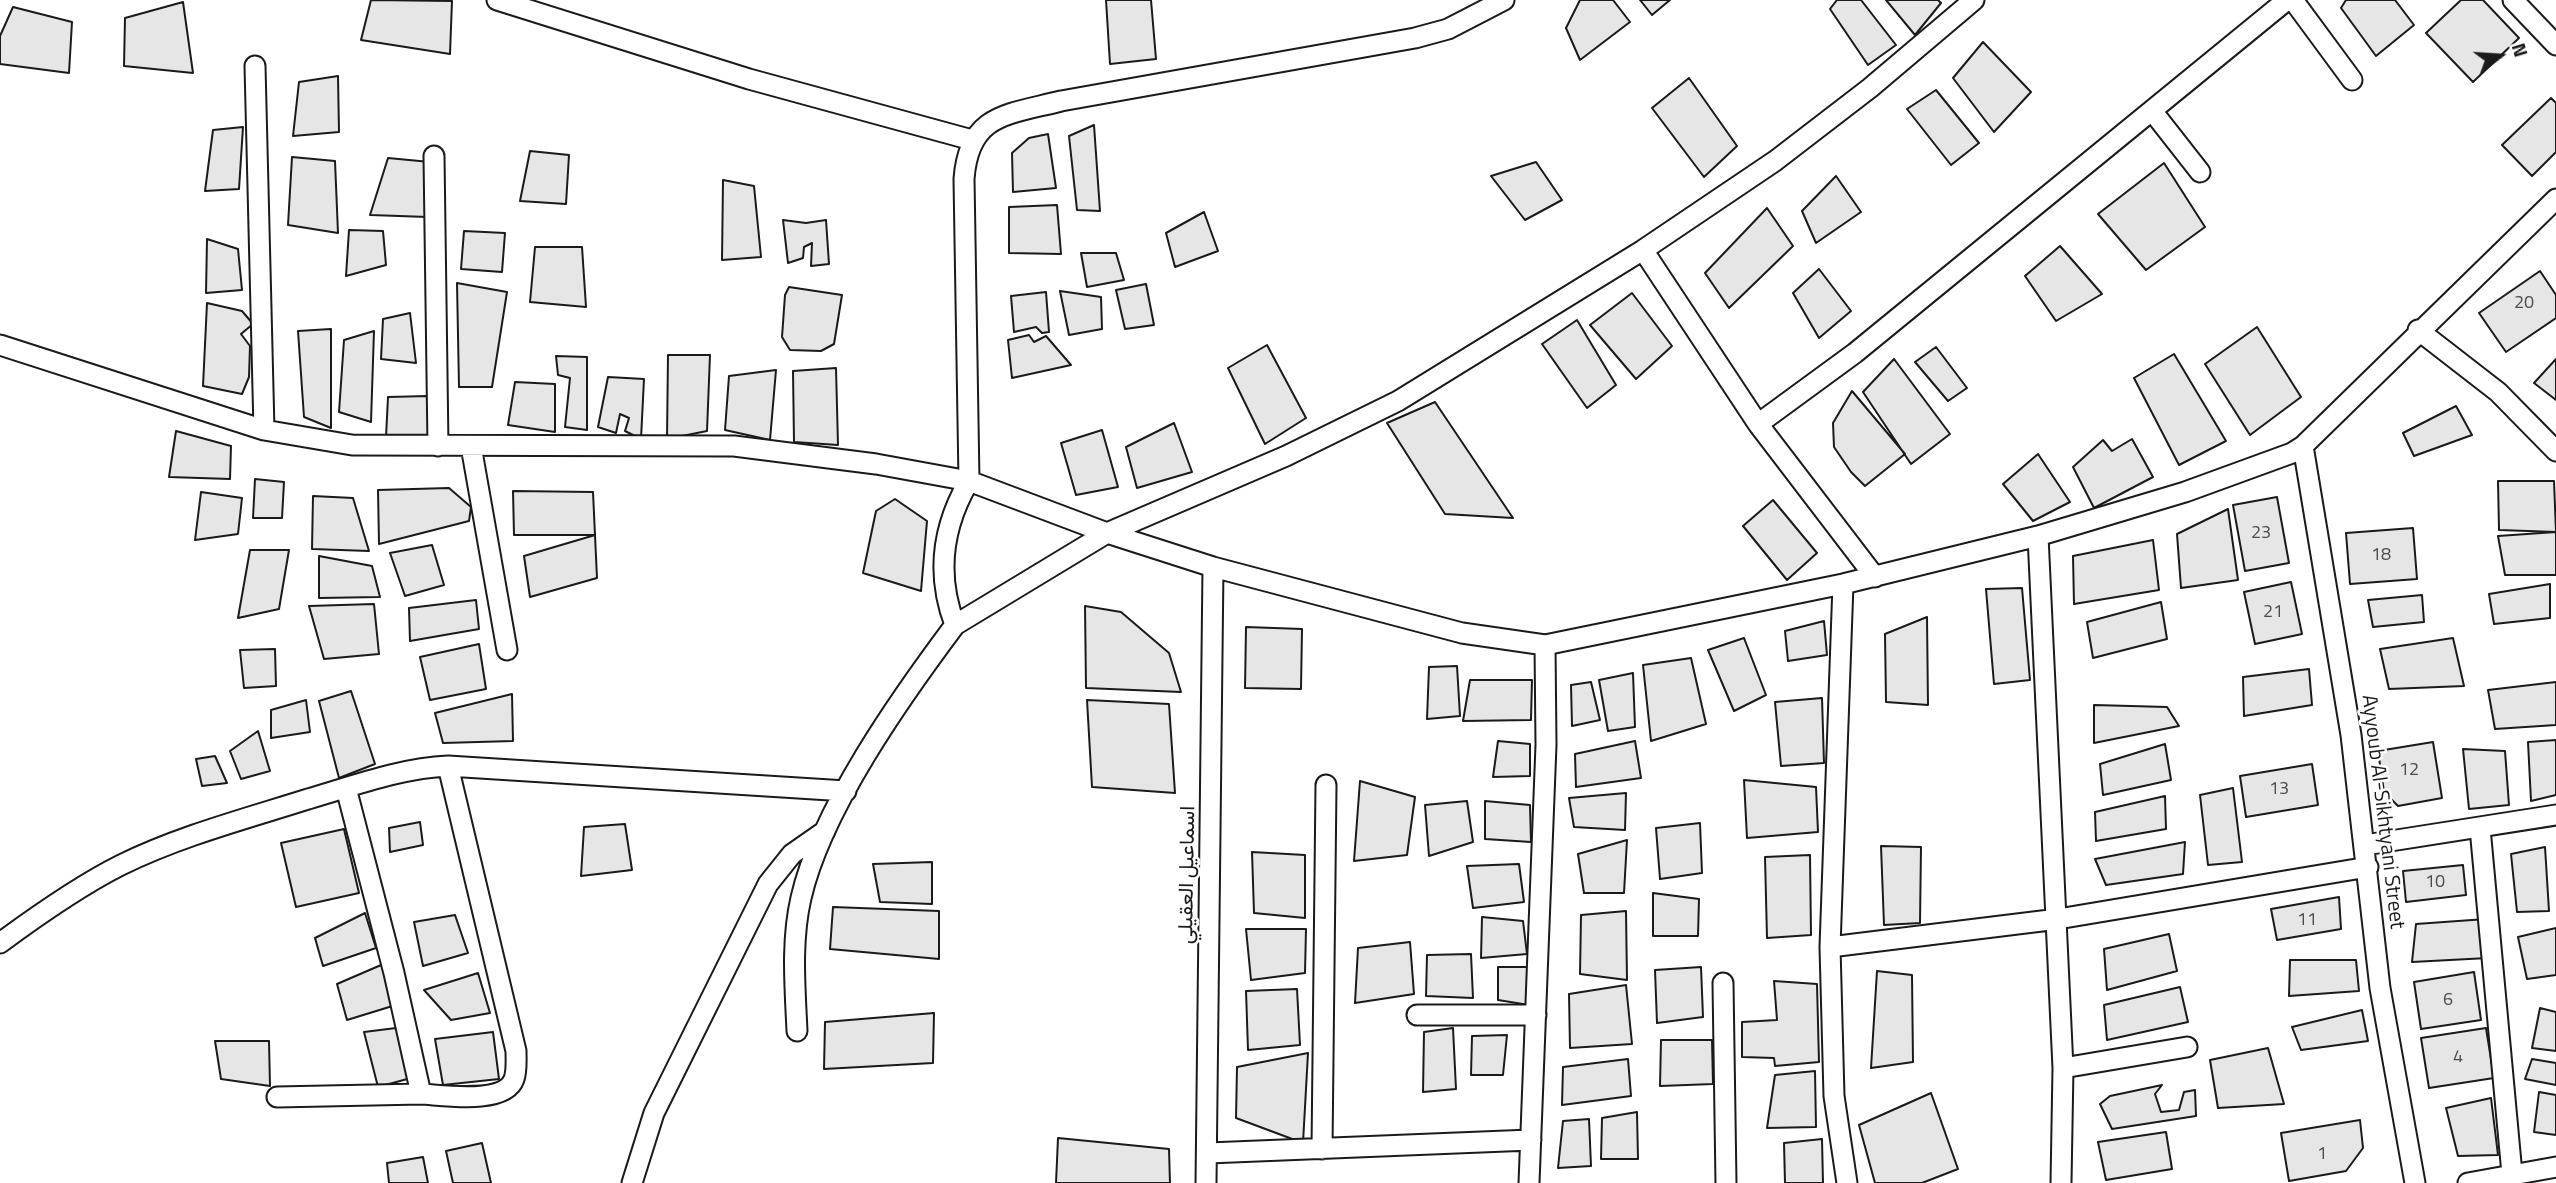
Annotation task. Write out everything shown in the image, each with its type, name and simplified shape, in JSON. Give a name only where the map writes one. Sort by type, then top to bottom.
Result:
[{"type":"street","points":[[497,0],[749,79],[972,140]]},
{"type":"street","points":[[955,625],[945,595],[942,561],[953,512],[969,481],[964,201],[966,158],[972,140],[980,130],[1007,114],[1061,101],[1415,38],[1448,29],[1504,0]]},
{"type":"street","points":[[797,1031],[796,928],[806,879],[846,790],[908,687],[955,625],[1107,533],[1286,456],[1398,401],[1643,250],[1775,161],[1870,88],[1974,0]]},
{"type":"street","points":[[1758,424],[1813,387],[2287,0]]},
{"type":"street","points":[[2292,0],[2352,80]]},
{"type":"street","points":[[2513,0],[2556,45]]},
{"type":"street","points":[[255,66],[264,430]]},
{"type":"street","points":[[2153,112],[2200,172]]},
{"type":"street","points":[[434,156],[438,446]]},
{"type":"street","points":[[0,345],[264,430],[352,446],[734,446],[876,464],[969,481],[1107,533],[1213,567],[1462,633],[1545,645],[1875,577],[2038,536],[2185,492],[2281,457],[2303,446],[2418,330],[2556,199]]},
{"type":"street","points":[[1643,250],[1758,424],[1875,577]]},
{"type":"street","points":[[2418,330],[2477,374],[2556,451]]},
{"type":"street","points":[[471,446],[507,650]]},
{"type":"street","name":"Ayyoub Al-Sikhtyani Street","points":[[2303,446],[2351,735],[2380,988],[2415,1183]]},
{"type":"street","points":[[2038,536],[2058,919],[2063,1068],[2061,1183]]},
{"type":"street","name":"اسماعيل العقيلي","points":[[1206,1183],[1213,567]]},
{"type":"street","points":[[1843,584],[1830,947],[1834,1096],[1847,1183]]},
{"type":"street","points":[[1529,1183],[1546,746],[1545,645]]},
{"type":"street","points":[[0,943],[31,920],[121,865],[173,843],[346,788],[421,769],[448,766],[846,790]]},
{"type":"street","points":[[277,1097],[421,1094],[482,1096],[499,1093],[509,1087],[516,1065],[516,1051],[448,766]]},
{"type":"street","points":[[1322,1149],[1326,785]]},
{"type":"street","points":[[346,788],[394,973],[421,1094]]},
{"type":"street","points":[[2365,845],[2556,815]]},
{"type":"street","points":[[2480,828],[2512,1174]]},
{"type":"street","points":[[632,1183],[654,1112],[768,884],[792,854],[826,831]]},
{"type":"street","points":[[1830,947],[2058,919],[2368,867]]},
{"type":"street","points":[[1723,983],[1726,1183]]},
{"type":"street","points":[[1417,1015],[1535,1015]]},
{"type":"street","points":[[2063,1068],[2187,1047]]},
{"type":"street","points":[[1208,1153],[1531,1140]]},
{"type":"street","points":[[2468,1183],[2556,1167]]},
{"type":"building","points":[[371,0],[452,1],[450,54],[361,40]]},
{"type":"building","points":[[1106,0],[1151,0],[1156,59],[1110,64]]},
{"type":"building","points":[[1580,0],[1613,0],[1630,22],[1580,60],[1566,28]]},
{"type":"building","points":[[1640,0],[1670,0],[1652,15]]},
{"type":"building","points":[[1837,0],[1861,0],[1896,45],[1868,65],[1830,9]]},
{"type":"building","points":[[1886,0],[1938,0],[1941,3],[1915,35]]},
{"type":"building","points":[[2346,0],[2395,0],[2414,25],[2376,56],[2341,8]]},
{"type":"building","points":[[2461,0],[2483,0],[2519,38],[2473,82],[2426,33]]},
{"type":"building","points":[[183,2],[193,73],[124,66],[125,18]]},
{"type":"building","points":[[13,7],[72,22],[69,73],[0,64],[0,36]]},
{"type":"building","points":[[1983,42],[2031,92],[1994,132],[1953,78]]},
{"type":"building","points":[[338,76],[339,132],[293,136],[299,82]]},
{"type":"building","points":[[1689,78],[1737,146],[1704,177],[1652,108]]},
{"type":"building","points":[[1936,90],[1979,143],[1951,165],[1907,109]]},
{"type":"building","points":[[2551,98],[2556,103],[2556,152],[2532,176],[2502,145]]},
{"type":"building","points":[[1094,125],[1100,211],[1077,210],[1069,136]]},
{"type":"building","points":[[243,127],[239,189],[205,191],[213,130]]},
{"type":"building","points":[[1048,134],[1056,188],[1013,192],[1012,153],[1029,138]]},
{"type":"building","points":[[530,151],[569,155],[566,204],[520,201]]},
{"type":"building","points":[[292,157],[335,161],[338,233],[288,225]]},
{"type":"building","points":[[388,158],[430,162],[428,217],[370,215]]},
{"type":"building","points":[[1536,162],[1562,200],[1525,220],[1491,176]]},
{"type":"building","points":[[2164,163],[2205,227],[2146,270],[2098,214]]},
{"type":"building","points":[[1836,176],[1861,212],[1816,243],[1802,211]]},
{"type":"building","points":[[723,180],[754,186],[761,257],[722,260]]},
{"type":"building","points":[[1057,205],[1061,254],[1009,253],[1009,207]]},
{"type":"building","points":[[1767,208],[1793,246],[1729,308],[1705,273]]},
{"type":"building","points":[[1204,212],[1218,251],[1175,267],[1166,233]]},
{"type":"building","points":[[783,220],[806,223],[826,220],[829,264],[811,266],[812,243],[804,247],[803,258],[788,263]]},
{"type":"building","points":[[349,230],[383,231],[386,265],[346,276]]},
{"type":"building","points":[[464,231],[505,233],[502,272],[461,269]]},
{"type":"building","points":[[207,239],[238,249],[242,290],[206,293]]},
{"type":"building","points":[[2060,246],[2102,294],[2056,321],[2025,276]]},
{"type":"building","points":[[535,247],[582,247],[586,307],[530,302]]},
{"type":"building","points":[[1081,253],[1116,253],[1124,280],[1087,287]]},
{"type":"building","points":[[1819,269],[1851,311],[1819,338],[1793,293]]},
{"type":"building","points":[[2540,271],[2556,295],[2556,318],[2506,352],[2479,313]]},
{"type":"building","points":[[457,283],[507,292],[492,387],[459,387]]},
{"type":"building","points":[[1146,284],[1154,325],[1125,329],[1116,290]]},
{"type":"building","points":[[789,287],[842,295],[834,344],[821,351],[790,350],[782,337],[785,295]]},
{"type":"building","points":[[1060,291],[1101,297],[1102,329],[1069,335]]},
{"type":"building","points":[[1046,292],[1049,332],[1042,333],[1036,327],[1014,332],[1011,296]]},
{"type":"building","points":[[1632,293],[1672,346],[1636,379],[1590,325]]},
{"type":"building","points":[[207,303],[242,311],[253,324],[241,334],[250,346],[249,377],[242,394],[203,386]]},
{"type":"building","points":[[410,313],[416,363],[381,359],[383,319]]},
{"type":"building","points":[[1577,320],[1616,385],[1587,408],[1542,344]]},
{"type":"building","points":[[2257,327],[2301,397],[2250,435],[2205,364]]},
{"type":"building","points":[[331,329],[331,428],[304,417],[298,331]]},
{"type":"building","points":[[374,331],[371,422],[339,412],[344,340]]},
{"type":"building","points":[[1029,335],[1034,342],[1046,336],[1071,365],[1012,378],[1008,340]]},
{"type":"building","points":[[1267,345],[1306,418],[1265,444],[1228,368]]},
{"type":"building","points":[[1936,347],[1967,388],[1948,401],[1915,362]]},
{"type":"building","points":[[2174,354],[2226,441],[2179,465],[2134,378]]},
{"type":"building","points":[[668,355],[710,355],[707,431],[667,439]]},
{"type":"building","points":[[556,356],[587,357],[587,430],[565,427],[570,378],[558,375]]},
{"type":"building","points":[[1894,359],[1950,434],[1911,464],[1863,392]]},
{"type":"building","points":[[2556,359],[2556,400],[2534,383]]},
{"type":"building","points":[[836,368],[838,445],[794,442],[793,371]]},
{"type":"building","points":[[776,370],[770,440],[725,430],[729,376]]},
{"type":"building","points":[[608,377],[644,379],[641,439],[625,431],[629,418],[620,414],[616,433],[598,427]]},
{"type":"building","points":[[515,382],[555,384],[555,432],[508,425]]},
{"type":"building","points":[[1852,391],[1905,454],[1865,486],[1851,472],[1834,447],[1833,423]]},
{"type":"building","points":[[428,396],[430,437],[386,437],[388,397]]},
{"type":"building","points":[[1435,402],[1513,518],[1445,514],[1387,423]]},
{"type":"building","points":[[2456,406],[2472,435],[2414,456],[2403,433]]},
{"type":"building","points":[[1174,423],[1192,472],[1137,488],[1126,447]]},
{"type":"building","points":[[1102,430],[1118,487],[1076,495],[1061,443]]},
{"type":"building","points":[[176,431],[231,446],[230,479],[169,477]]},
{"type":"building","points":[[2132,439],[2153,477],[2094,508],[2073,467],[2103,440],[2112,451]]},
{"type":"building","points":[[2038,454],[2070,502],[2033,521],[2003,484]]},
{"type":"building","points":[[255,479],[284,482],[282,518],[253,518]]},
{"type":"building","points":[[2498,481],[2554,481],[2556,532],[2499,530]]},
{"type":"building","points":[[449,488],[471,507],[469,521],[379,544],[378,490]]},
{"type":"building","points":[[513,491],[593,492],[595,535],[514,535]]},
{"type":"building","points":[[201,492],[242,498],[238,534],[195,540]]},
{"type":"building","points":[[313,496],[353,498],[369,551],[312,549]]},
{"type":"building","points":[[2277,497],[2289,563],[2245,571],[2233,505]]},
{"type":"building","points":[[895,499],[927,521],[921,591],[863,573],[876,511]]},
{"type":"building","points":[[1773,500],[1817,553],[1787,580],[1743,526]]},
{"type":"building","points":[[2228,509],[2238,580],[2181,588],[2177,534]]},
{"type":"building","points":[[2413,528],[2417,579],[2350,584],[2346,533]]},
{"type":"building","points":[[2556,532],[2556,575],[2505,575],[2498,536]]},
{"type":"building","points":[[595,535],[597,578],[530,597],[524,556]]},
{"type":"building","points":[[2153,540],[2159,590],[2074,604],[2073,556]]},
{"type":"building","points":[[432,545],[444,585],[405,596],[390,553]]},
{"type":"building","points":[[250,550],[289,550],[279,609],[238,618]]},
{"type":"building","points":[[319,556],[372,566],[380,597],[319,598]]},
{"type":"building","points":[[2291,582],[2302,634],[2255,644],[2244,592]]},
{"type":"building","points":[[2550,584],[2550,618],[2494,624],[2489,594]]},
{"type":"building","points":[[2022,588],[2030,680],[1994,684],[1986,589]]},
{"type":"building","points":[[2422,595],[2424,622],[2373,627],[2368,600]]},
{"type":"building","points":[[476,600],[479,629],[410,641],[409,608]]},
{"type":"building","points":[[2161,602],[2167,639],[2093,658],[2087,622]]},
{"type":"building","points":[[374,604],[379,654],[324,659],[309,606]]},
{"type":"building","points":[[1085,606],[1121,612],[1169,653],[1181,692],[1086,688]]},
{"type":"building","points":[[1927,617],[1928,705],[1886,702],[1885,634]]},
{"type":"building","points":[[1824,621],[1827,655],[1788,661],[1785,631]]},
{"type":"building","points":[[1246,627],[1302,629],[1301,689],[1245,688]]},
{"type":"building","points":[[1744,638],[1766,695],[1734,711],[1708,650]]},
{"type":"building","points":[[2453,638],[2464,686],[2389,689],[2380,649]]},
{"type":"building","points":[[479,644],[486,689],[430,700],[420,657]]},
{"type":"building","points":[[275,649],[276,686],[244,688],[240,650]]},
{"type":"building","points":[[1691,658],[1706,724],[1651,741],[1643,665]]},
{"type":"building","points":[[1457,666],[1460,716],[1427,719],[1429,667]]},
{"type":"building","points":[[2309,669],[2312,705],[2244,716],[2243,677]]},
{"type":"building","points":[[1633,673],[1635,727],[1608,731],[1599,680]]},
{"type":"building","points":[[1470,680],[1532,680],[1531,720],[1463,721]]},
{"type":"building","points":[[1591,682],[1600,720],[1572,726],[1571,685]]},
{"type":"building","points":[[2556,682],[2556,725],[2495,729],[2488,690]]},
{"type":"building","points":[[351,691],[375,764],[339,778],[319,701]]},
{"type":"building","points":[[512,694],[513,741],[443,743],[435,713]]},
{"type":"building","points":[[1822,698],[1824,763],[1781,766],[1775,702]]},
{"type":"building","points":[[306,700],[310,732],[271,738],[271,710]]},
{"type":"building","points":[[1087,700],[1169,704],[1175,793],[1092,787]]},
{"type":"building","points":[[2094,705],[2167,707],[2179,726],[2094,743]]},
{"type":"building","points":[[258,731],[270,771],[241,779],[230,751]]},
{"type":"building","points":[[2556,740],[2556,795],[2531,801],[2528,742]]},
{"type":"building","points":[[1498,741],[1530,744],[1530,776],[1493,777]]},
{"type":"building","points":[[1635,741],[1641,778],[1576,787],[1575,754]]},
{"type":"building","points":[[2433,742],[2442,798],[2398,806],[2384,792],[2378,751]]},
{"type":"building","points":[[2165,744],[2171,780],[2103,795],[2100,764]]},
{"type":"building","points":[[2463,749],[2505,751],[2509,805],[2469,809]]},
{"type":"building","points":[[215,756],[227,783],[202,786],[196,759]]},
{"type":"building","points":[[2312,764],[2318,805],[2246,817],[2240,776]]},
{"type":"building","points":[[1744,780],[1816,787],[1818,832],[1747,838]]},
{"type":"building","points":[[1360,781],[1415,797],[1407,855],[1354,861]]},
{"type":"building","points":[[2233,788],[2242,862],[2208,865],[2200,795]]},
{"type":"building","points":[[1626,793],[1625,830],[1574,827],[1569,798]]},
{"type":"building","points":[[2165,796],[2166,829],[2096,841],[2095,812]]},
{"type":"building","points":[[1467,801],[1473,842],[1429,856],[1425,805]]},
{"type":"building","points":[[1485,801],[1530,805],[1531,842],[1485,839]]},
{"type":"building","points":[[420,822],[423,845],[390,852],[389,828]]},
{"type":"building","points":[[1700,823],[1702,873],[1660,879],[1656,828]]},
{"type":"building","points":[[625,824],[632,870],[581,876],[584,827]]},
{"type":"building","points":[[344,829],[359,893],[296,907],[281,843]]},
{"type":"building","points":[[1627,840],[1624,893],[1584,893],[1578,854]]},
{"type":"building","points":[[2185,842],[2183,874],[2106,885],[2095,859]]},
{"type":"building","points":[[1881,846],[1921,847],[1920,923],[1884,925]]},
{"type":"building","points":[[2545,847],[2549,911],[2517,912],[2511,854]]},
{"type":"building","points":[[1252,852],[1305,855],[1305,918],[1254,913]]},
{"type":"building","points":[[1810,855],[1811,935],[1767,938],[1765,857]]},
{"type":"building","points":[[932,862],[932,904],[880,902],[873,864]]},
{"type":"building","points":[[1519,864],[1524,902],[1473,908],[1467,866]]},
{"type":"building","points":[[2463,865],[2466,895],[2406,902],[2403,871]]},
{"type":"building","points":[[1653,893],[1699,899],[1698,936],[1653,936]]},
{"type":"building","points":[[2339,897],[2341,929],[2277,940],[2271,909]]},
{"type":"building","points":[[833,907],[939,911],[939,959],[830,949]]},
{"type":"building","points":[[1626,911],[1627,980],[1580,974],[1581,915]]},
{"type":"building","points":[[365,913],[376,948],[323,966],[315,938]]},
{"type":"building","points":[[455,915],[468,953],[423,966],[414,922]]},
{"type":"building","points":[[1482,917],[1523,921],[1527,954],[1481,958]]},
{"type":"building","points":[[2486,919],[2488,958],[2412,962],[2416,924]]},
{"type":"building","points":[[2556,928],[2556,975],[2527,979],[2518,937]]},
{"type":"building","points":[[1246,929],[1306,929],[1305,973],[1251,980]]},
{"type":"building","points":[[2169,934],[2177,971],[2107,990],[2104,949]]},
{"type":"building","points":[[1410,942],[1414,994],[1355,1003],[1358,948]]},
{"type":"building","points":[[1471,954],[1473,998],[1426,996],[1427,955]]},
{"type":"building","points":[[2290,960],[2356,960],[2359,991],[2289,996]]},
{"type":"building","points":[[388,962],[399,1004],[347,1020],[337,984]]},
{"type":"building","points":[[1498,967],[1529,967],[1529,1005],[1498,1000]]},
{"type":"building","points":[[1701,967],[1703,1017],[1657,1023],[1655,970]]},
{"type":"building","points":[[1877,971],[1912,975],[1913,1062],[1871,1068]]},
{"type":"building","points":[[2474,972],[2481,1020],[2421,1029],[2414,982]]},
{"type":"building","points":[[478,973],[490,1013],[451,1020],[424,990]]},
{"type":"building","points":[[1774,981],[1817,984],[1819,1062],[1775,1066],[1774,1058],[1742,1057],[1742,1022],[1777,1020]]},
{"type":"building","points":[[1626,985],[1632,1044],[1570,1048],[1569,994]]},
{"type":"building","points":[[2180,987],[2188,1022],[2107,1040],[2104,1005]]},
{"type":"building","points":[[1297,989],[1300,1045],[1248,1050],[1246,991]]},
{"type":"building","points":[[2540,1008],[2556,1012],[2556,1051],[2532,1048]]},
{"type":"building","points":[[2362,1010],[2368,1041],[2301,1050],[2292,1027]]},
{"type":"building","points":[[934,1013],[933,1063],[824,1069],[825,1022]]},
{"type":"building","points":[[396,1028],[411,1078],[378,1087],[364,1032]]},
{"type":"building","points":[[1453,1028],[1456,1089],[1423,1092],[1424,1032]]},
{"type":"building","points":[[2486,1028],[2494,1078],[2429,1088],[2421,1038]]},
{"type":"building","points":[[493,1032],[499,1079],[443,1085],[435,1039]]},
{"type":"building","points":[[1507,1035],[1503,1075],[1471,1075],[1472,1036]]},
{"type":"building","points":[[1661,1040],[1712,1040],[1713,1084],[1660,1086]]},
{"type":"building","points":[[215,1041],[269,1041],[270,1086],[221,1079]]},
{"type":"building","points":[[2268,1048],[2284,1104],[2218,1108],[2210,1060]]},
{"type":"building","points":[[1308,1053],[1303,1143],[1236,1118],[1237,1067]]},
{"type":"building","points":[[1628,1059],[1631,1096],[1562,1105],[1563,1067]]},
{"type":"building","points":[[2532,1059],[2556,1063],[2556,1085],[2525,1079]]},
{"type":"building","points":[[1815,1071],[1816,1127],[1767,1128],[1775,1075]]},
{"type":"building","points":[[2162,1085],[2155,1094],[2161,1112],[2179,1110],[2184,1092],[2195,1090],[2196,1116],[2112,1129],[2100,1104],[2110,1096]]},
{"type":"building","points":[[2539,1092],[2556,1095],[2556,1135],[2534,1132]]},
{"type":"building","points":[[1931,1093],[1958,1169],[1922,1183],[1875,1183],[1859,1125]]},
{"type":"building","points":[[2491,1098],[2498,1155],[2458,1156],[2446,1108]]},
{"type":"building","points":[[1637,1112],[1638,1159],[1601,1159],[1602,1118]]},
{"type":"building","points":[[1589,1119],[1591,1166],[1558,1168],[1563,1121]]},
{"type":"building","points":[[2360,1120],[2363,1148],[2346,1171],[2289,1181],[2281,1133]]},
{"type":"building","points":[[2166,1132],[2172,1169],[2106,1180],[2098,1142]]},
{"type":"building","points":[[1058,1138],[1169,1149],[1170,1183],[1056,1183]]},
{"type":"building","points":[[1822,1139],[1823,1183],[1785,1183],[1784,1143]]},
{"type":"building","points":[[482,1143],[491,1183],[453,1183],[446,1151]]},
{"type":"building","points":[[423,1157],[428,1183],[389,1183],[387,1163]]}]
